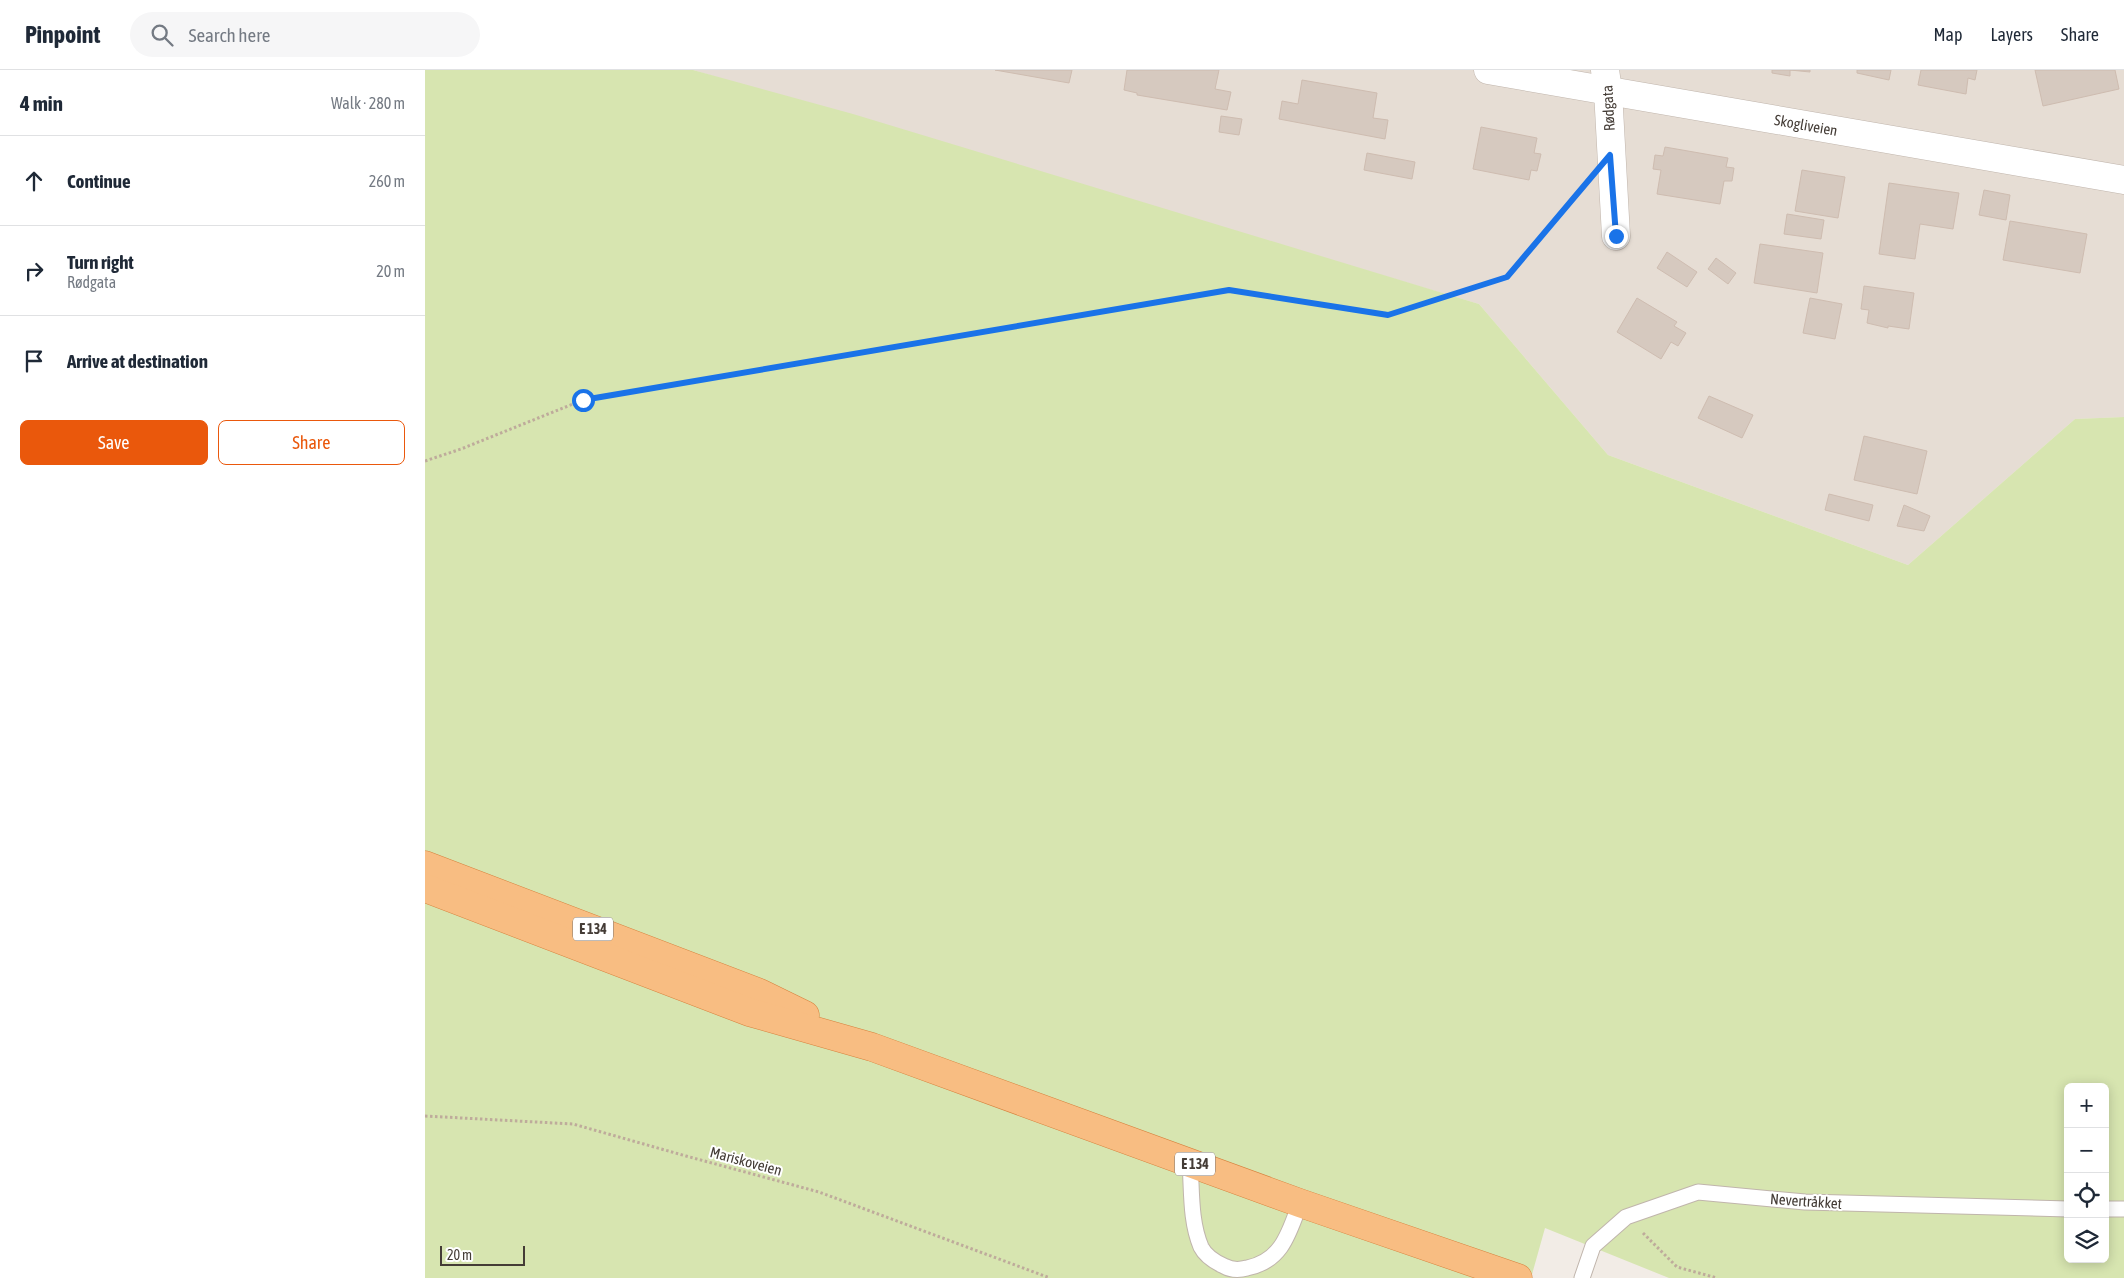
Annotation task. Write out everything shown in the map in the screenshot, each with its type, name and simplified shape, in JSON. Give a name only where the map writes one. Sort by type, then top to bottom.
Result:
[{"type":"highway","name":"E 134","points":[[425,865],[760,993],[872,1047]]},
{"type":"highway","name":"E 134","points":[[425,888],[749,1012],[872,1047],[1300,1203],[1518,1278]]},
{"type":"street","name":"Skogliveien","points":[[1488,70],[1607,81],[2124,180]]},
{"type":"street","name":"Rødgata","points":[[1607,81],[1616,236]]},
{"type":"lane","points":[[1190,1163],[1195,1226],[1202,1248],[1211,1259],[1227,1268],[1242,1269],[1259,1266],[1273,1256],[1289,1233],[1300,1203]]},
{"type":"lane","name":"Nevertråkket","points":[[1582,1278],[1593,1246],[1626,1217],[1698,1192],[1805,1202],[2064,1209]]},
{"type":"lane","points":[[2109,1209],[2124,1209]]},
{"type":"path","points":[[425,460],[461,449],[583,400],[1229,290],[1388,315],[1507,277],[1610,155]]},
{"type":"path","name":"Mariskoveien","points":[[425,1116],[573,1124],[819,1192],[1050,1278]]},
{"type":"path","points":[[1626,1217],[1677,1267],[1717,1278]]},
{"type":"shaded area","points":[[693,70],[2124,70],[2124,417],[2075,419],[1908,565],[1608,455],[1479,304]]},
{"type":"green space","points":[[425,70],[693,70],[853,114],[1479,304],[1608,455],[1908,565],[2075,419],[2124,417],[2124,1278],[1669,1278],[1545,1228],[1531,1278],[425,1278]]},
{"type":"building","points":[[995,70],[1072,70],[1069,83]]},
{"type":"building","points":[[1127,70],[1219,70],[1215,89],[1231,92],[1227,110],[1137,95],[1137,93],[1124,90]]},
{"type":"building","points":[[1772,70],[1790,70],[1790,76],[1772,73]]},
{"type":"building","points":[[1790,70],[1810,70],[1810,72]]},
{"type":"building","points":[[1857,70],[1891,70],[1889,80],[1857,73]]},
{"type":"building","points":[[1921,70],[1977,70],[1975,80],[1968,78],[1966,94],[1918,85]]},
{"type":"building","points":[[2035,70],[2115,70],[2119,89],[2043,106]]},
{"type":"building","points":[[1302,80],[1377,93],[1373,118],[1388,120],[1385,139],[1279,119],[1282,101],[1298,104]]},
{"type":"building","points":[[1221,116],[1242,119],[1239,135],[1219,132]]},
{"type":"building","points":[[1481,127],[1537,138],[1534,153],[1541,154],[1537,171],[1531,170],[1529,180],[1473,169]]},
{"type":"building","points":[[1665,147],[1728,158],[1726,167],[1734,168],[1732,181],[1724,181],[1720,204],[1657,194],[1661,170],[1653,169],[1655,155],[1663,156]]},
{"type":"building","points":[[1367,153],[1415,162],[1412,179],[1364,170]]},
{"type":"building","points":[[1802,170],[1845,177],[1838,218],[1795,211]]},
{"type":"building","points":[[1889,183],[1959,193],[1953,229],[1920,224],[1915,259],[1879,254]]},
{"type":"building","points":[[1984,190],[2010,195],[2006,220],[1979,215]]},
{"type":"building","points":[[1787,214],[1824,220],[1821,239],[1784,234]]},
{"type":"building","points":[[2010,221],[2087,234],[2080,273],[2003,260]]},
{"type":"building","points":[[1760,244],[1823,253],[1817,293],[1754,283]]},
{"type":"building","points":[[1667,252],[1697,272],[1687,287],[1657,268]]},
{"type":"building","points":[[1716,258],[1736,273],[1728,284],[1708,269]]},
{"type":"building","points":[[1864,286],[1914,293],[1909,329],[1888,326],[1888,328],[1867,323],[1869,310],[1861,309]]},
{"type":"building","points":[[1637,298],[1677,322],[1674,326],[1686,333],[1678,346],[1671,342],[1661,359],[1617,332]]},
{"type":"building","points":[[1810,298],[1842,304],[1835,339],[1803,333]]},
{"type":"building","points":[[1709,396],[1753,415],[1742,438],[1698,418]]},
{"type":"building","points":[[1864,436],[1927,451],[1917,494],[1854,480]]},
{"type":"building","points":[[1829,494],[1873,505],[1869,521],[1825,510]]},
{"type":"building","points":[[1904,505],[1930,516],[1924,531],[1897,526]]},
{"type":"route","points":[[583,400],[1229,290],[1388,315],[1507,277],[1610,155],[1616,236]]}]
